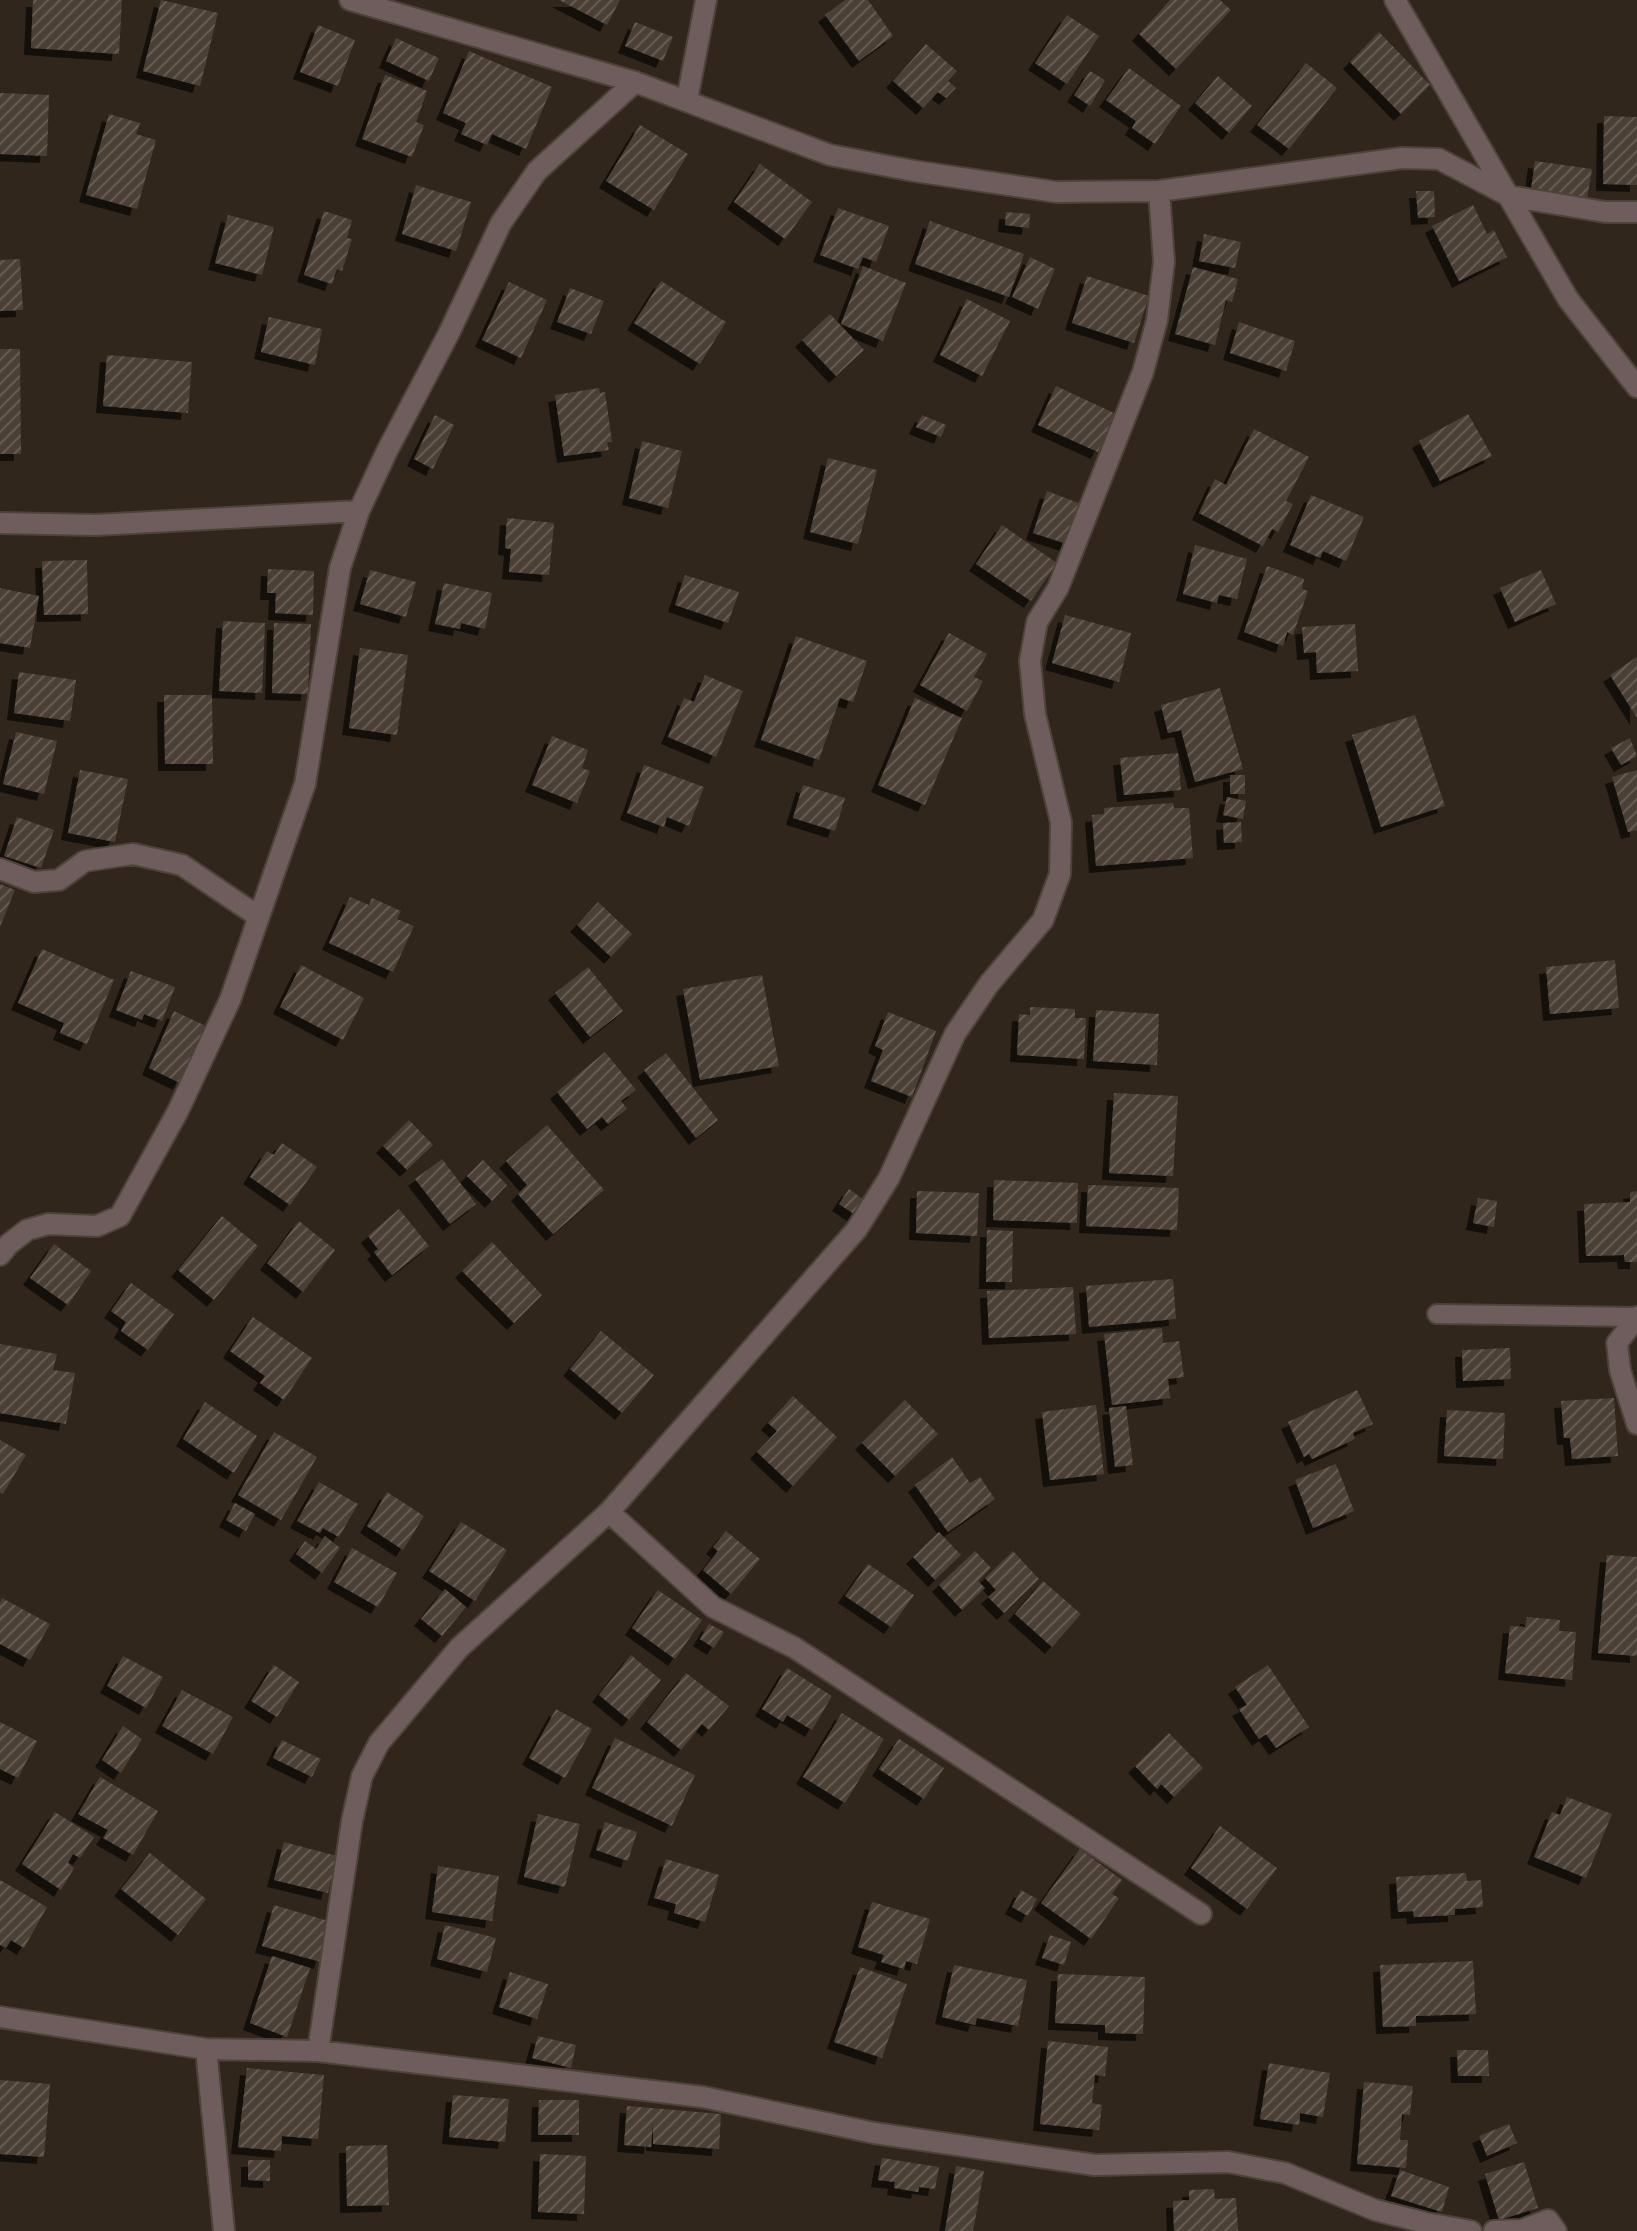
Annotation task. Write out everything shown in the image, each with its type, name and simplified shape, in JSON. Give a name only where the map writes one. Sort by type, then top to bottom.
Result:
[{"type":"street","points":[[350,0],[635,82],[830,155],[914,171],[1056,192],[1159,191],[1402,158],[1439,159],[1509,196],[1605,212],[1637,212]]},
{"type":"street","points":[[687,100],[706,0]]},
{"type":"street","points":[[1395,0],[1568,299],[1637,387]]},
{"type":"street","points":[[0,1255],[27,1230],[48,1224],[97,1226],[120,1216],[178,1111],[230,1000],[305,784],[340,568],[359,511],[501,223],[537,171],[635,82]]},
{"type":"street","points":[[318,2051],[352,1821],[362,1776],[379,1743],[459,1648],[609,1512],[857,1229],[889,1178],[955,1034],[989,984],[1043,920],[1060,874],[1061,822],[1035,714],[1030,661],[1037,622],[1058,588],[1143,372],[1157,320],[1164,262],[1159,191]]},
{"type":"street","points":[[0,523],[95,525],[359,511]]},
{"type":"street","points":[[0,869],[34,882],[59,880],[85,861],[133,854],[182,865],[259,917]]},
{"type":"street","points":[[1636,1317],[1617,1343],[1620,1370],[1637,1424]]},
{"type":"street","points":[[609,1512],[713,1607],[795,1648],[1201,1914]]},
{"type":"street","points":[[0,2017],[206,2049],[318,2051],[703,2097],[874,2133],[1095,2165],[1228,2162],[1285,2173],[1375,2210],[1427,2227],[1471,2231]]},
{"type":"street","points":[[206,2049],[224,2231]]},
{"type":"street","points":[[1494,2231],[1522,2230],[1548,2220],[1556,2231]]},
{"type":"lane","points":[[1437,1314],[1636,1317]]},
{"type":"building","points":[[33,0],[122,0],[119,54],[31,48]]},
{"type":"building","points":[[161,0],[218,13],[200,86],[143,71]]},
{"type":"building","points":[[559,0],[620,0],[607,25]]},
{"type":"building","points":[[845,0],[868,0],[893,36],[859,61],[825,15]]},
{"type":"building","points":[[1170,0],[1220,0],[1231,10],[1176,69],[1139,34]]},
{"type":"building","points":[[1067,15],[1099,36],[1067,84],[1035,63]]},
{"type":"building","points":[[635,22],[673,37],[663,61],[625,46]]},
{"type":"building","points":[[318,25],[355,40],[338,86],[300,72]]},
{"type":"building","points":[[1379,32],[1430,85],[1401,114],[1350,62]]},
{"type":"building","points":[[396,38],[439,58],[429,81],[386,61]]},
{"type":"building","points":[[926,44],[957,71],[948,81],[956,88],[946,98],[938,92],[923,108],[893,81]]},
{"type":"building","points":[[469,51],[552,87],[526,149],[492,134],[487,145],[461,134],[466,123],[443,113]]},
{"type":"building","points":[[1306,63],[1337,88],[1289,149],[1257,125]]},
{"type":"building","points":[[1129,68],[1181,106],[1155,144],[1132,128],[1136,121],[1106,100]]},
{"type":"building","points":[[1090,71],[1105,80],[1090,106],[1074,95]]},
{"type":"building","points":[[385,75],[427,91],[416,122],[424,125],[412,157],[362,139]]},
{"type":"building","points":[[1218,76],[1252,106],[1229,133],[1195,103]]},
{"type":"building","points":[[0,93],[49,95],[47,156],[0,154]]},
{"type":"building","points":[[109,114],[140,123],[136,134],[156,140],[137,209],[86,195]]},
{"type":"building","points":[[1604,116],[1637,117],[1637,185],[1603,184]]},
{"type":"building","points":[[640,125],[688,154],[654,210],[606,181]]},
{"type":"building","points":[[1535,161],[1592,169],[1587,198],[1531,190]]},
{"type":"building","points":[[760,164],[812,202],[785,239],[734,202]]},
{"type":"building","points":[[416,185],[471,202],[456,251],[402,234]]},
{"type":"building","points":[[1416,191],[1434,191],[1435,217],[1418,218]]},
{"type":"building","points":[[1473,205],[1487,234],[1494,230],[1507,257],[1459,281],[1432,226]]},
{"type":"building","points":[[838,208],[889,226],[876,262],[863,257],[858,269],[820,255]]},
{"type":"building","points":[[324,211],[352,220],[347,238],[352,239],[342,271],[337,269],[332,284],[304,275]]},
{"type":"building","points":[[1006,212],[1030,214],[1029,228],[1005,225]]},
{"type":"building","points":[[228,215],[274,227],[262,275],[215,263]]},
{"type":"building","points":[[930,221],[1024,254],[1009,297],[915,264]]},
{"type":"building","points":[[1204,234],[1241,242],[1235,268],[1199,261]]},
{"type":"building","points":[[1030,257],[1055,269],[1038,309],[1012,297]]},
{"type":"building","points":[[20,259],[23,310],[0,311],[0,260]]},
{"type":"building","points":[[863,266],[906,283],[883,341],[841,324]]},
{"type":"building","points":[[1193,267],[1238,279],[1232,302],[1226,300],[1215,345],[1175,334]]},
{"type":"building","points":[[1087,276],[1149,296],[1134,343],[1072,323]]},
{"type":"building","points":[[661,281],[726,322],[700,364],[634,323]]},
{"type":"building","points":[[509,282],[547,300],[521,358],[482,340]]},
{"type":"building","points":[[570,288],[604,301],[591,334],[557,322]]},
{"type":"building","points":[[967,299],[1010,321],[982,376],[940,355]]},
{"type":"building","points":[[830,314],[864,350],[836,376],[802,340]]},
{"type":"building","points":[[269,317],[322,329],[315,365],[261,352]]},
{"type":"building","points":[[1239,322],[1295,341],[1286,371],[1230,353]]},
{"type":"building","points":[[0,349],[20,349],[21,454],[0,454]]},
{"type":"building","points":[[107,355],[192,362],[188,413],[103,406]]},
{"type":"building","points":[[1056,386],[1116,414],[1098,452],[1038,425]]},
{"type":"building","points":[[599,388],[600,393],[605,392],[612,442],[607,442],[609,450],[564,456],[555,395]]},
{"type":"building","points":[[1468,414],[1492,456],[1440,481],[1419,441]]},
{"type":"building","points":[[435,415],[454,425],[433,469],[414,459]]},
{"type":"building","points":[[922,415],[946,425],[941,437],[916,427]]},
{"type":"building","points":[[1254,429],[1309,457],[1286,501],[1293,504],[1278,532],[1272,529],[1263,546],[1199,513],[1215,479],[1226,485]]},
{"type":"building","points":[[642,441],[682,451],[668,508],[629,498]]},
{"type":"building","points":[[828,458],[877,470],[858,544],[810,532]]},
{"type":"building","points":[[1047,491],[1081,504],[1067,544],[1033,533]]},
{"type":"building","points":[[1311,495],[1364,517],[1346,561],[1323,551],[1320,558],[1290,545]]},
{"type":"building","points":[[507,518],[554,523],[549,575],[509,572],[511,549],[505,548]]},
{"type":"building","points":[[1002,525],[1057,563],[1031,601],[976,564]]},
{"type":"building","points":[[1195,545],[1247,559],[1237,599],[1219,595],[1217,603],[1183,594]]},
{"type":"building","points":[[87,560],[88,614],[44,615],[42,561]]},
{"type":"building","points":[[1267,566],[1304,579],[1302,589],[1308,591],[1293,635],[1287,632],[1283,646],[1244,632]]},
{"type":"building","points":[[268,569],[314,571],[313,615],[275,613],[276,593],[267,593]]},
{"type":"building","points":[[370,570],[416,582],[406,617],[360,604]]},
{"type":"building","points":[[1541,570],[1556,604],[1515,622],[1500,588]]},
{"type":"building","points":[[685,575],[739,592],[728,623],[675,605]]},
{"type":"building","points":[[444,583],[492,593],[485,629],[461,623],[460,629],[435,624]]},
{"type":"building","points":[[0,588],[39,596],[30,648],[0,643]]},
{"type":"building","points":[[1065,615],[1131,633],[1119,682],[1052,663]]},
{"type":"building","points":[[223,621],[265,623],[262,693],[219,691]]},
{"type":"building","points":[[274,623],[311,624],[308,694],[272,693]]},
{"type":"building","points":[[1355,624],[1358,671],[1317,673],[1316,652],[1304,653],[1302,627]]},
{"type":"building","points":[[949,633],[987,654],[974,677],[983,681],[967,711],[920,685]]},
{"type":"building","points":[[796,636],[867,661],[853,702],[840,698],[819,760],[761,740]]},
{"type":"building","points":[[360,648],[408,655],[397,735],[349,728]]},
{"type":"building","points":[[1637,657],[1637,718],[1610,675]]},
{"type":"building","points":[[19,672],[76,680],[70,721],[14,713]]},
{"type":"building","points":[[705,675],[743,691],[716,757],[668,737],[684,698],[694,702]]},
{"type":"building","points":[[1220,688],[1243,769],[1195,782],[1181,730],[1168,733],[1161,705]]},
{"type":"building","points":[[164,695],[212,695],[213,764],[165,764]]},
{"type":"building","points":[[915,698],[962,718],[925,805],[878,785]]},
{"type":"building","points":[[1415,715],[1445,806],[1381,827],[1352,735]]},
{"type":"building","points":[[16,732],[57,741],[44,794],[3,784]]},
{"type":"building","points":[[552,736],[588,750],[582,768],[590,771],[577,803],[532,785]]},
{"type":"building","points":[[1630,738],[1637,756],[1621,765],[1611,748]]},
{"type":"building","points":[[1178,753],[1181,790],[1124,795],[1120,758]]},
{"type":"building","points":[[644,765],[704,787],[689,826],[667,817],[664,827],[627,813]]},
{"type":"building","points":[[80,770],[128,779],[115,842],[68,833]]},
{"type":"building","points":[[1637,770],[1637,830],[1628,832],[1612,777]]},
{"type":"building","points":[[1230,775],[1245,775],[1245,794],[1230,794]]},
{"type":"building","points":[[803,785],[845,798],[835,831],[793,818]]},
{"type":"building","points":[[1227,797],[1246,801],[1243,819],[1223,815]]},
{"type":"building","points":[[1173,803],[1174,808],[1189,808],[1193,858],[1096,866],[1092,815],[1104,814],[1104,808]]},
{"type":"building","points":[[17,817],[54,830],[41,868],[4,856]]},
{"type":"building","points":[[1241,822],[1242,842],[1224,843],[1223,823]]},
{"type":"building","points":[[0,884],[15,890],[0,927]]},
{"type":"building","points":[[350,897],[369,905],[372,898],[401,911],[397,919],[414,926],[393,972],[329,943]]},
{"type":"building","points":[[598,902],[632,934],[611,957],[577,925]]},
{"type":"building","points":[[42,949],[114,980],[87,1044],[60,1033],[64,1023],[18,1003]]},
{"type":"building","points":[[1615,960],[1619,1008],[1550,1014],[1546,967]]},
{"type":"building","points":[[301,965],[364,998],[343,1040],[280,1007]]},
{"type":"building","points":[[588,967],[623,1011],[590,1037],[555,993]]},
{"type":"building","points":[[131,971],[175,987],[162,1021],[144,1014],[142,1020],[116,1010]]},
{"type":"building","points":[[762,975],[779,1066],[700,1080],[683,989]]},
{"type":"building","points":[[1030,1007],[1075,1009],[1075,1018],[1086,1018],[1084,1059],[1017,1055],[1019,1014],[1030,1015]]},
{"type":"building","points":[[1096,1010],[1159,1014],[1157,1065],[1093,1061]]},
{"type":"building","points":[[174,1011],[206,1026],[180,1083],[149,1068]]},
{"type":"building","points":[[888,1012],[936,1031],[912,1097],[871,1081],[883,1050],[875,1046]]},
{"type":"building","points":[[605,1052],[636,1090],[621,1101],[627,1109],[608,1124],[602,1117],[587,1129],[557,1092]]},
{"type":"building","points":[[666,1053],[718,1120],[696,1138],[644,1070]]},
{"type":"building","points":[[1114,1093],[1178,1096],[1173,1176],[1109,1173]]},
{"type":"building","points":[[409,1120],[433,1145],[407,1170],[383,1146]]},
{"type":"building","points":[[547,1125],[604,1190],[553,1234],[518,1194],[527,1185],[506,1161]]},
{"type":"building","points":[[282,1143],[317,1167],[290,1205],[250,1177],[267,1151],[274,1155]]},
{"type":"building","points":[[442,1159],[476,1204],[450,1224],[415,1179]]},
{"type":"building","points":[[483,1160],[507,1185],[492,1201],[467,1176]]},
{"type":"building","points":[[994,1180],[1078,1183],[1077,1223],[993,1220]]},
{"type":"building","points":[[1088,1185],[1179,1188],[1177,1230],[1086,1226]]},
{"type":"building","points":[[849,1189],[864,1200],[854,1214],[839,1204]]},
{"type":"building","points":[[917,1191],[979,1193],[977,1236],[916,1233]]},
{"type":"building","points":[[1637,1191],[1637,1262],[1625,1262],[1624,1255],[1586,1256],[1584,1204],[1630,1202],[1630,1192]]},
{"type":"building","points":[[1478,1198],[1497,1201],[1494,1227],[1473,1223]]},
{"type":"building","points":[[399,1209],[429,1246],[392,1275],[374,1252],[378,1249],[368,1236]]},
{"type":"building","points":[[222,1216],[258,1246],[214,1300],[178,1270]]},
{"type":"building","points":[[299,1221],[335,1250],[303,1292],[267,1263]]},
{"type":"building","points":[[987,1230],[1013,1231],[1012,1282],[986,1282]]},
{"type":"building","points":[[492,1242],[542,1295],[514,1323],[462,1271]]},
{"type":"building","points":[[54,1244],[91,1271],[68,1305],[30,1278]]},
{"type":"building","points":[[1173,1279],[1176,1319],[1089,1327],[1086,1286]]},
{"type":"building","points":[[131,1283],[174,1314],[148,1350],[121,1331],[126,1322],[111,1311]]},
{"type":"building","points":[[1073,1287],[1076,1334],[989,1338],[987,1291]]},
{"type":"building","points":[[253,1317],[312,1358],[284,1400],[260,1383],[265,1376],[230,1351]]},
{"type":"building","points":[[1162,1328],[1163,1343],[1179,1341],[1184,1377],[1168,1379],[1170,1398],[1112,1405],[1104,1334]]},
{"type":"building","points":[[601,1331],[654,1375],[622,1413],[570,1369]]},
{"type":"building","points":[[0,1344],[57,1354],[53,1370],[75,1373],[66,1424],[0,1413]]},
{"type":"building","points":[[1510,1348],[1511,1379],[1463,1381],[1462,1350]]},
{"type":"building","points":[[1357,1390],[1373,1424],[1353,1433],[1355,1439],[1312,1459],[1309,1454],[1304,1457],[1288,1422]]},
{"type":"building","points":[[793,1396],[837,1437],[793,1486],[757,1452],[777,1431],[768,1423]]},
{"type":"building","points":[[1614,1398],[1618,1456],[1572,1459],[1570,1438],[1564,1438],[1561,1401]]},
{"type":"building","points":[[905,1400],[938,1434],[895,1476],[862,1443]]},
{"type":"building","points":[[205,1402],[257,1436],[234,1473],[183,1439]]},
{"type":"building","points":[[1096,1405],[1104,1474],[1050,1480],[1042,1412]]},
{"type":"building","points":[[1126,1406],[1133,1465],[1115,1467],[1109,1408]]},
{"type":"building","points":[[1447,1410],[1505,1413],[1503,1459],[1444,1456]]},
{"type":"building","points":[[274,1432],[317,1457],[281,1520],[238,1495]]},
{"type":"building","points":[[0,1440],[26,1455],[3,1494],[0,1493]]},
{"type":"building","points":[[952,1457],[970,1483],[980,1477],[995,1499],[948,1532],[915,1485]]},
{"type":"building","points":[[1336,1464],[1354,1511],[1313,1528],[1295,1480]]},
{"type":"building","points":[[319,1482],[358,1504],[339,1537],[323,1528],[320,1533],[297,1521]]},
{"type":"building","points":[[387,1492],[424,1516],[403,1550],[367,1526]]},
{"type":"building","points":[[235,1503],[255,1514],[246,1531],[226,1520]]},
{"type":"building","points":[[461,1522],[507,1550],[475,1601],[429,1571]]},
{"type":"building","points":[[726,1531],[760,1559],[731,1594],[703,1570],[718,1551],[713,1547]]},
{"type":"building","points":[[939,1532],[961,1555],[935,1580],[913,1557]]},
{"type":"building","points":[[325,1536],[340,1548],[322,1573],[296,1554],[305,1541],[316,1549]]},
{"type":"building","points":[[352,1548],[397,1573],[378,1607],[334,1582]]},
{"type":"building","points":[[975,1551],[991,1568],[978,1581],[985,1588],[962,1610],[939,1585]]},
{"type":"building","points":[[1013,1551],[1039,1579],[1004,1613],[988,1597],[996,1590],[985,1578]]},
{"type":"building","points":[[1607,1555],[1637,1557],[1637,1656],[1598,1653]]},
{"type":"building","points":[[868,1564],[914,1595],[891,1627],[845,1596]]},
{"type":"building","points":[[1043,1581],[1081,1614],[1052,1647],[1015,1614]]},
{"type":"building","points":[[445,1589],[466,1607],[442,1636],[421,1619]]},
{"type":"building","points":[[658,1590],[702,1620],[675,1659],[632,1628]]},
{"type":"building","points":[[2,1598],[50,1624],[30,1660],[0,1644]]},
{"type":"building","points":[[1527,1617],[1560,1620],[1559,1631],[1576,1632],[1572,1680],[1505,1673],[1510,1626],[1525,1627]]},
{"type":"building","points":[[709,1624],[724,1632],[714,1648],[700,1639]]},
{"type":"building","points":[[631,1655],[661,1680],[629,1720],[599,1695]]},
{"type":"building","points":[[123,1656],[163,1677],[146,1708],[107,1686]]},
{"type":"building","points":[[274,1665],[299,1682],[277,1717],[251,1701]]},
{"type":"building","points":[[1268,1665],[1309,1727],[1276,1748],[1266,1734],[1259,1739],[1239,1709],[1247,1705],[1235,1687]]},
{"type":"building","points":[[787,1668],[832,1696],[812,1730],[787,1715],[783,1722],[762,1709]]},
{"type":"building","points":[[686,1673],[729,1706],[709,1730],[702,1724],[681,1750],[647,1722]]},
{"type":"building","points":[[182,1690],[233,1717],[213,1754],[162,1726]]},
{"type":"building","points":[[556,1709],[592,1729],[565,1778],[529,1758]]},
{"type":"building","points":[[842,1713],[884,1739],[845,1803],[803,1777]]},
{"type":"building","points":[[0,1722],[37,1741],[18,1778],[0,1769]]},
{"type":"building","points":[[123,1726],[142,1739],[121,1773],[102,1760]]},
{"type":"building","points":[[1169,1733],[1203,1768],[1174,1797],[1161,1784],[1157,1789],[1135,1766]]},
{"type":"building","points":[[615,1738],[695,1775],[672,1826],[592,1788]]},
{"type":"building","points":[[899,1739],[944,1768],[924,1799],[879,1769]]},
{"type":"building","points":[[282,1740],[321,1759],[312,1777],[273,1758]]},
{"type":"building","points":[[100,1777],[158,1811],[133,1855],[103,1838],[108,1830],[78,1814]]},
{"type":"building","points":[[1567,1797],[1612,1814],[1586,1878],[1534,1857],[1552,1812],[1560,1815]]},
{"type":"building","points":[[55,1812],[94,1837],[80,1858],[73,1854],[68,1863],[74,1868],[61,1890],[22,1864]]},
{"type":"building","points":[[538,1814],[580,1824],[565,1887],[524,1877]]},
{"type":"building","points":[[605,1822],[637,1832],[628,1861],[596,1850]]},
{"type":"building","points":[[1220,1826],[1277,1868],[1247,1909],[1191,1868]]},
{"type":"building","points":[[284,1842],[337,1856],[328,1893],[274,1880]]},
{"type":"building","points":[[1080,1849],[1122,1880],[1112,1894],[1119,1898],[1091,1939],[1041,1903]]},
{"type":"building","points":[[150,1853],[206,1899],[178,1935],[121,1889]]},
{"type":"building","points":[[666,1859],[719,1875],[705,1922],[674,1913],[676,1904],[654,1898]]},
{"type":"building","points":[[438,1866],[499,1876],[492,1921],[432,1912]]},
{"type":"building","points":[[1466,1873],[1467,1881],[1481,1880],[1483,1907],[1455,1909],[1455,1915],[1414,1917],[1413,1911],[1398,1912],[1396,1877]]},
{"type":"building","points":[[0,1880],[47,1907],[24,1948],[11,1940],[6,1948],[0,1945]]},
{"type":"building","points":[[1021,1890],[1037,1899],[1028,1916],[1012,1907]]},
{"type":"building","points":[[872,1902],[930,1919],[917,1964],[906,1961],[904,1969],[881,1962],[884,1955],[858,1947]]},
{"type":"building","points":[[274,1905],[332,1922],[321,1962],[262,1946]]},
{"type":"building","points":[[445,1925],[496,1938],[487,1972],[437,1959]]},
{"type":"building","points":[[1050,1935],[1071,1942],[1064,1965],[1042,1958]]},
{"type":"building","points":[[272,1956],[310,1968],[287,2037],[250,2023]]},
{"type":"building","points":[[1473,1961],[1476,2014],[1416,2016],[1416,2026],[1383,2027],[1380,1965]]},
{"type":"building","points":[[954,1965],[1027,1980],[1018,2026],[977,2018],[975,2025],[942,2017]]},
{"type":"building","points":[[860,1967],[907,1984],[882,2058],[834,2042]]},
{"type":"building","points":[[510,1972],[548,1984],[537,2019],[499,2007]]},
{"type":"building","points":[[1058,1974],[1145,1977],[1143,2034],[1105,2033],[1105,2025],[1055,2023]]},
{"type":"building","points":[[538,2036],[576,2045],[571,2068],[532,2058]]},
{"type":"building","points":[[1048,2041],[1108,2047],[1105,2076],[1095,2075],[1092,2103],[1102,2105],[1099,2130],[1040,2124]]},
{"type":"building","points":[[1457,2050],[1488,2050],[1489,2076],[1458,2076]]},
{"type":"building","points":[[1269,2063],[1330,2073],[1323,2117],[1300,2113],[1299,2125],[1260,2119]]},
{"type":"building","points":[[247,2068],[324,2075],[318,2139],[282,2136],[281,2151],[238,2147]]},
{"type":"building","points":[[0,2080],[50,2084],[44,2157],[0,2154]]},
{"type":"building","points":[[1364,2082],[1413,2086],[1410,2115],[1402,2114],[1400,2140],[1408,2140],[1406,2168],[1357,2164]]},
{"type":"building","points":[[453,2095],[509,2099],[505,2142],[449,2137]]},
{"type":"building","points":[[539,2100],[579,2100],[579,2135],[538,2135]]},
{"type":"building","points":[[627,2106],[721,2114],[719,2149],[653,2144],[653,2123],[651,2147],[624,2145]]},
{"type":"building","points":[[1509,2124],[1517,2143],[1487,2156],[1479,2136]]},
{"type":"building","points":[[387,2145],[389,2205],[347,2206],[346,2146]]},
{"type":"building","points":[[540,2154],[586,2156],[584,2214],[538,2212]]},
{"type":"building","points":[[882,2158],[939,2167],[935,2189],[919,2187],[918,2192],[894,2188],[895,2182],[878,2180]]},
{"type":"building","points":[[248,2160],[270,2160],[270,2181],[248,2180]]},
{"type":"building","points":[[1524,2162],[1538,2208],[1499,2220],[1485,2174]]},
{"type":"building","points":[[956,2166],[984,2171],[973,2231],[945,2231]]},
{"type":"building","points":[[1400,2170],[1449,2187],[1442,2212],[1391,2196]]},
{"type":"building","points":[[1214,2189],[1215,2199],[1236,2198],[1238,2231],[1174,2231],[1173,2201],[1189,2200],[1189,2190]]}]
